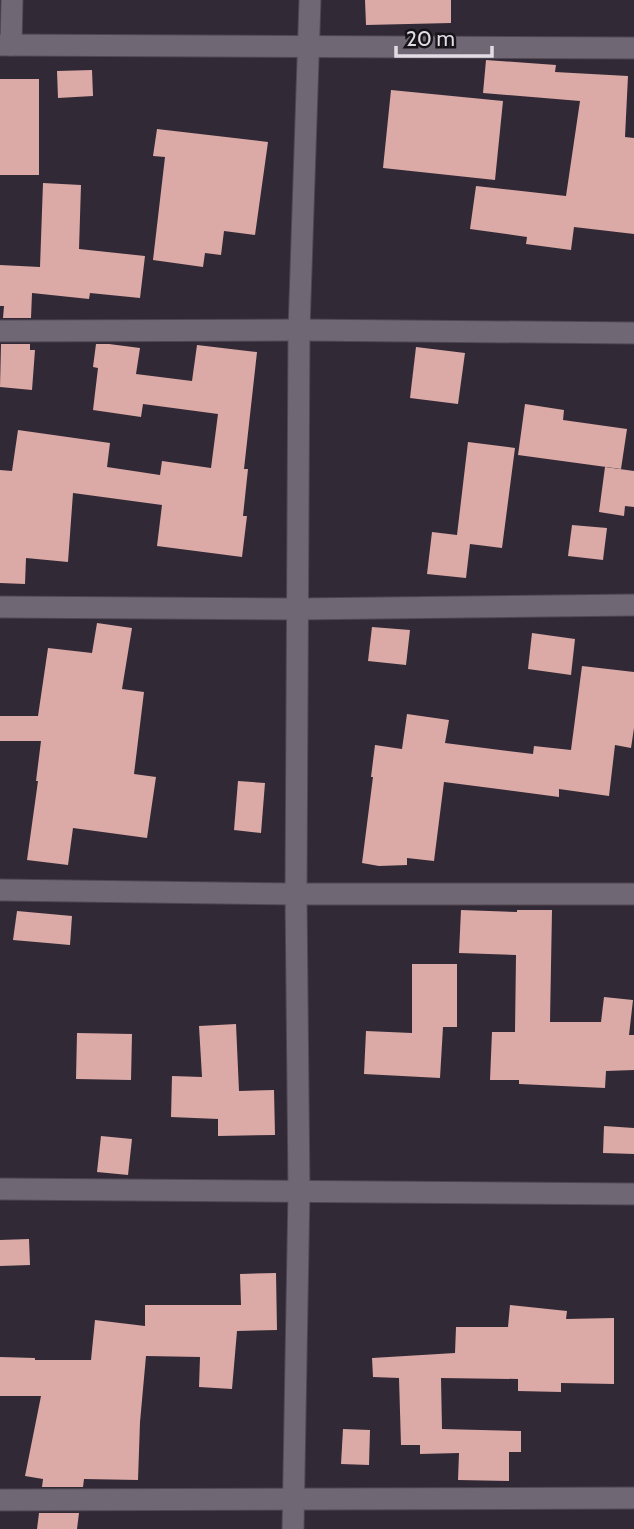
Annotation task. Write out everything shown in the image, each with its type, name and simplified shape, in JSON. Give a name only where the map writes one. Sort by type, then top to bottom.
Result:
[{"type":"street","points":[[12,0],[6,45],[634,48]]},
{"type":"street","points":[[293,1529],[299,1190],[296,894],[299,330],[310,0]]},
{"type":"street","points":[[0,331],[634,333]]},
{"type":"street","points":[[0,607],[297,609],[634,605]]},
{"type":"street","points":[[0,890],[296,894],[634,894]]},
{"type":"street","points":[[0,1189],[634,1194]]},
{"type":"street","points":[[0,1500],[634,1498]]},
{"type":"building","points":[[365,0],[451,0],[451,23],[366,25]]},
{"type":"building","points":[[486,60],[556,65],[555,72],[628,76],[625,137],[634,138],[634,234],[574,227],[571,250],[526,244],[527,237],[470,229],[476,186],[566,196],[580,101],[483,93]]},
{"type":"building","points":[[92,70],[93,96],[58,98],[57,71]]},
{"type":"building","points":[[0,79],[39,79],[39,175],[0,175]]},
{"type":"building","points":[[391,90],[503,101],[495,180],[383,168]]},
{"type":"building","points":[[157,129],[268,142],[255,235],[224,231],[221,255],[205,253],[203,267],[153,260],[165,157],[153,156]]},
{"type":"building","points":[[43,183],[81,185],[79,249],[145,256],[140,298],[90,293],[89,299],[32,293],[31,318],[3,318],[4,306],[0,306],[0,265],[40,267]]},
{"type":"building","points":[[1,344],[30,344],[30,350],[35,350],[32,390],[0,387]]},
{"type":"building","points":[[96,344],[140,348],[136,374],[192,381],[197,345],[257,352],[244,469],[248,469],[243,516],[247,516],[242,557],[157,546],[162,505],[73,493],[68,562],[26,558],[25,584],[0,583],[0,470],[12,471],[18,430],[110,443],[107,467],[160,475],[162,461],[211,468],[218,414],[143,404],[141,417],[93,410],[98,368],[93,367]]},
{"type":"building","points":[[416,347],[465,353],[458,404],[410,398]]},
{"type":"building","points":[[525,404],[564,410],[563,420],[627,429],[621,469],[518,455]]},
{"type":"building","points":[[468,442],[515,448],[502,548],[470,544],[466,578],[427,574],[432,532],[457,535]]},
{"type":"building","points":[[605,467],[634,471],[634,507],[625,506],[624,516],[599,512]]},
{"type":"building","points":[[572,525],[607,528],[603,560],[568,556]]},
{"type":"building","points":[[97,623],[132,628],[122,689],[144,692],[134,774],[156,777],[147,838],[73,828],[68,865],[27,860],[41,741],[0,741],[0,716],[38,716],[48,648],[92,653]]},
{"type":"building","points":[[372,627],[410,630],[406,665],[368,661]]},
{"type":"building","points":[[532,633],[575,639],[571,675],[528,669]]},
{"type":"building","points":[[582,666],[634,672],[634,728],[631,748],[615,745],[609,796],[559,789],[559,797],[444,782],[434,861],[407,858],[407,865],[379,866],[362,863],[375,745],[402,749],[407,714],[449,720],[445,743],[533,754],[534,746],[571,750]]},
{"type":"building","points":[[238,781],[265,783],[261,833],[234,830]]},
{"type":"building","points":[[461,910],[552,910],[550,1022],[601,1022],[604,997],[633,1000],[629,1035],[634,1035],[634,1070],[606,1071],[605,1088],[490,1080],[492,1032],[515,1032],[516,955],[459,953]]},
{"type":"building","points":[[17,911],[72,916],[70,945],[13,940]]},
{"type":"building","points":[[412,964],[457,964],[457,1027],[443,1027],[440,1078],[364,1074],[366,1031],[412,1033]]},
{"type":"building","points":[[236,1024],[239,1091],[274,1090],[275,1135],[218,1136],[218,1119],[171,1117],[172,1076],[202,1077],[199,1026]]},
{"type":"building","points":[[77,1033],[132,1034],[131,1080],[76,1079]]},
{"type":"building","points":[[604,1126],[634,1128],[634,1154],[603,1153]]},
{"type":"building","points":[[101,1136],[132,1139],[128,1175],[97,1172]]},
{"type":"building","points":[[29,1239],[30,1265],[0,1266],[0,1240]]},
{"type":"building","points":[[276,1273],[277,1330],[237,1331],[232,1389],[199,1387],[200,1357],[146,1356],[138,1480],[84,1479],[83,1487],[42,1487],[43,1479],[25,1476],[41,1396],[0,1396],[0,1357],[91,1360],[95,1320],[145,1326],[145,1305],[241,1305],[240,1274]]},
{"type":"building","points":[[510,1305],[567,1311],[566,1319],[614,1318],[614,1384],[561,1383],[561,1392],[518,1391],[518,1379],[441,1378],[442,1429],[521,1431],[521,1452],[509,1452],[509,1481],[458,1480],[459,1453],[420,1454],[420,1445],[401,1445],[399,1378],[373,1377],[372,1358],[455,1353],[456,1327],[508,1327]]},
{"type":"building","points":[[343,1429],[370,1430],[369,1465],[341,1464]]},
{"type":"building","points":[[39,1513],[79,1513],[77,1529],[37,1529]]}]
